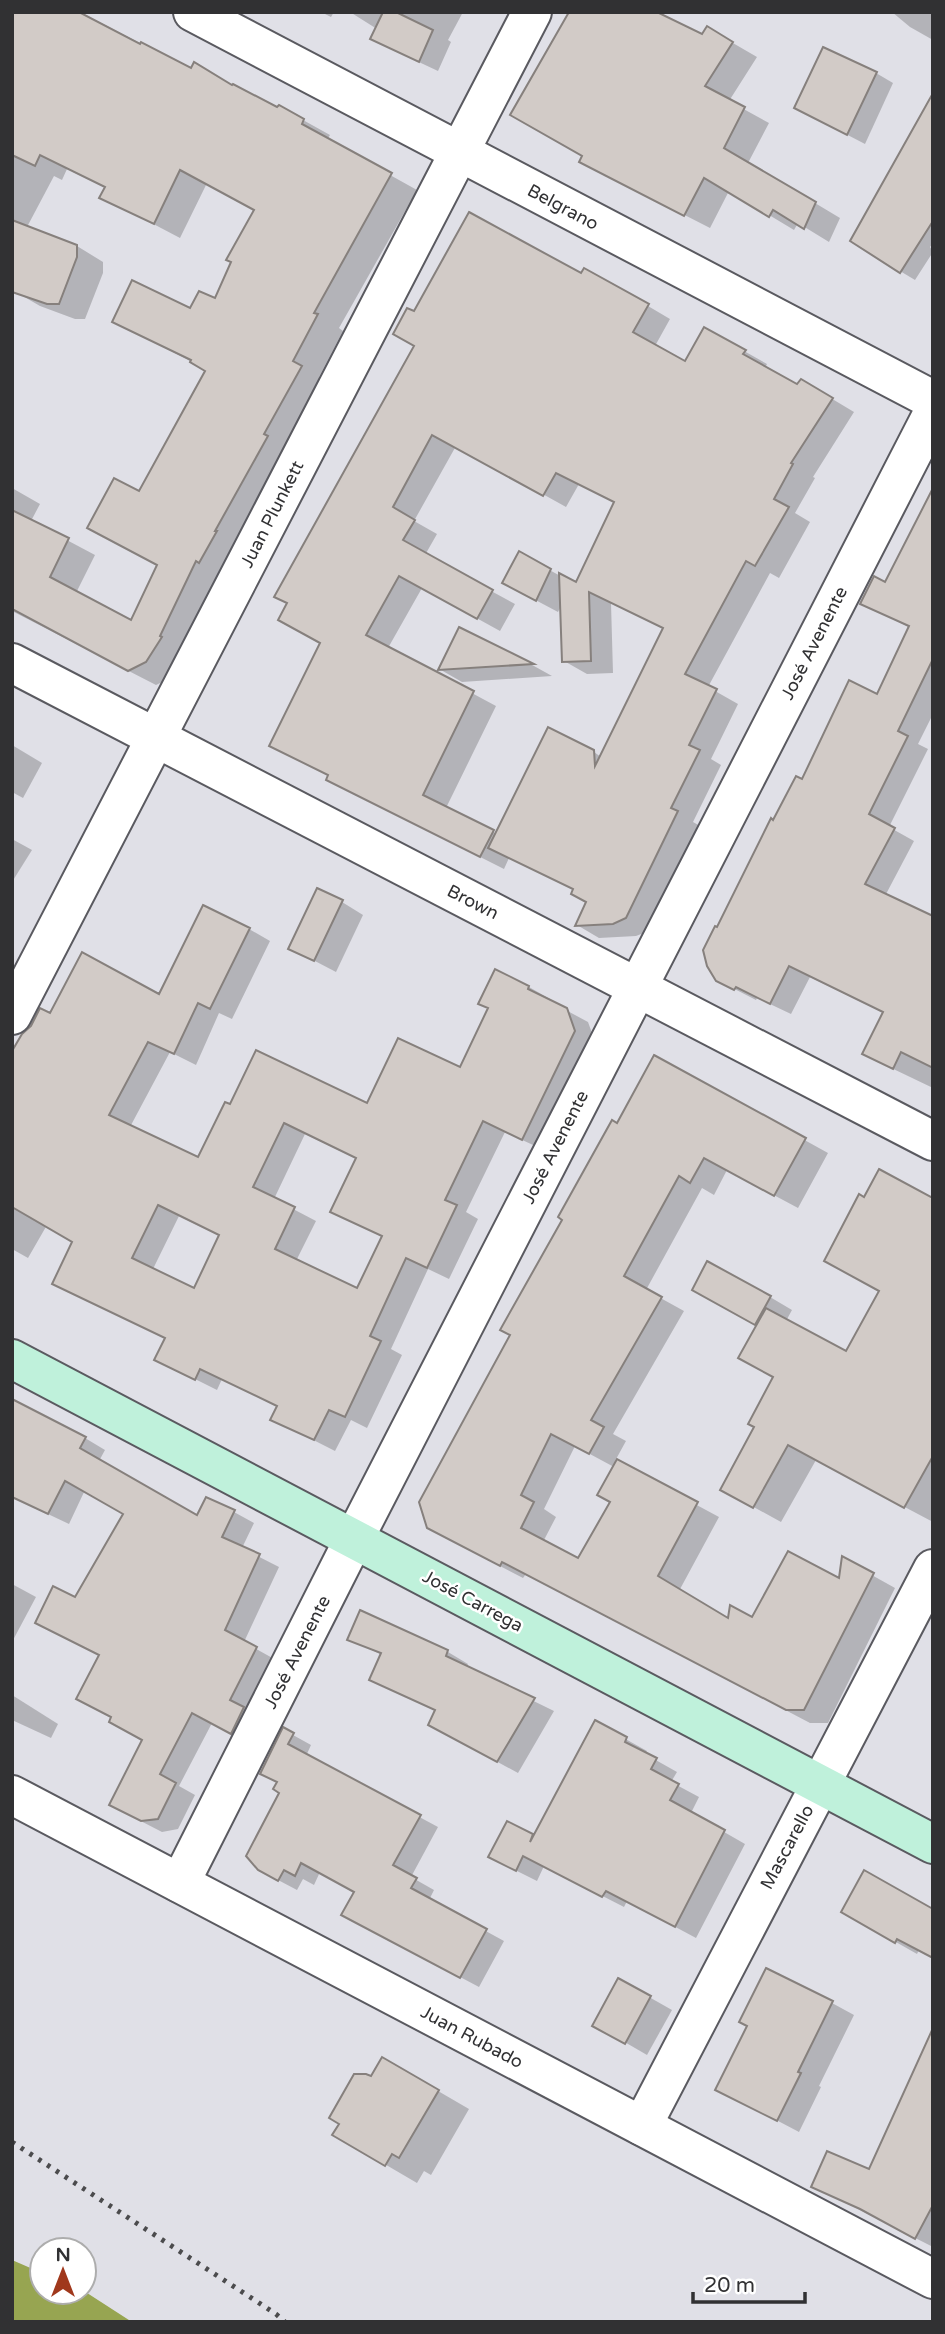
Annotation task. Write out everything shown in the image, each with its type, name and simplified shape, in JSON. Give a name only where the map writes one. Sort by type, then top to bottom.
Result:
[{"type":"main road","name":"José Carrega","points":[[12,1359],[933,1844]]},
{"type":"street","name":"Belgrano","points":[[193,12],[933,400]]},
{"type":"street","name":"Juan Plunkett","points":[[12,1015],[533,12]]},
{"type":"street","name":"José Avenente","points":[[180,1883],[933,413]]},
{"type":"street","name":"Brown","points":[[12,663],[933,1141]]},
{"type":"street","name":"Mascarello","points":[[642,2126],[933,1569]]},
{"type":"street","name":"Juan Rubado","points":[[12,1795],[933,2279]]},
{"type":"green space","points":[[12,2260],[28,2267],[28,2306],[98,2306],[98,2300],[132,2322],[12,2322]]},
{"type":"building","points":[[12,12],[79,12],[191,68],[194,62],[232,85],[277,107],[279,105],[304,119],[302,124],[392,173],[314,313],[318,314],[293,361],[302,366],[264,434],[268,436],[217,531],[199,563],[196,561],[160,636],[162,637],[146,662],[128,671],[12,609],[12,510],[69,538],[50,577],[131,620],[157,565],[87,528],[114,478],[139,491],[205,371],[190,362],[191,360],[112,322],[132,280],[190,308],[199,291],[215,298],[231,262],[226,260],[254,210],[180,170],[154,224],[99,198],[105,187],[40,155],[35,166],[12,155]]},
{"type":"building","points":[[383,12],[396,12],[433,30],[419,62],[370,39]]},
{"type":"building","points":[[569,12],[657,12],[702,34],[707,26],[733,42],[705,86],[745,107],[724,148],[816,202],[804,229],[773,210],[769,217],[704,178],[684,216],[579,162],[582,156],[510,115]]},
{"type":"building","points":[[823,47],[877,72],[847,135],[794,108]]},
{"type":"building","points":[[933,93],[933,221],[900,273],[850,241]]},
{"type":"building","points":[[469,212],[581,273],[584,268],[649,304],[633,332],[685,361],[704,327],[746,350],[743,354],[797,384],[801,379],[833,398],[791,463],[793,464],[774,499],[789,507],[755,566],[746,561],[685,674],[717,689],[689,745],[700,750],[671,808],[678,811],[626,918],[613,924],[575,926],[586,902],[571,894],[573,889],[488,848],[548,727],[594,750],[595,766],[663,628],[589,592],[591,661],[562,662],[559,573],[576,582],[614,502],[556,473],[543,496],[432,435],[393,507],[415,520],[403,540],[493,590],[477,619],[399,576],[366,635],[474,691],[423,795],[494,830],[480,857],[326,780],[328,775],[269,746],[320,643],[278,620],[287,603],[274,597],[414,346],[393,334],[407,308],[414,311]]},
{"type":"building","points":[[12,220],[77,245],[77,257],[59,304],[47,304],[12,292]]},
{"type":"building","points":[[933,488],[933,659],[898,731],[908,736],[869,814],[895,828],[865,884],[933,916],[933,1068],[901,1052],[893,1069],[862,1054],[883,1012],[789,966],[770,1004],[736,987],[734,990],[716,981],[707,966],[703,950],[771,818],[773,820],[796,776],[802,779],[849,680],[877,694],[909,626],[860,604],[874,576],[885,582]]},
{"type":"building","points":[[519,551],[551,569],[536,601],[502,583]]},
{"type":"building","points":[[459,627],[534,664],[438,670]]},
{"type":"building","points":[[317,888],[343,900],[314,961],[288,949]]},
{"type":"building","points":[[203,905],[250,928],[210,1009],[198,1003],[174,1054],[148,1042],[109,1115],[198,1157],[225,1102],[230,1104],[256,1050],[367,1103],[398,1038],[460,1067],[488,1008],[478,1004],[495,969],[567,1008],[575,1031],[522,1140],[483,1121],[445,1200],[457,1205],[427,1268],[406,1258],[370,1336],[381,1341],[345,1417],[329,1410],[314,1440],[270,1420],[277,1406],[200,1369],[195,1380],[154,1360],[165,1338],[52,1284],[72,1242],[12,1207],[12,1051],[22,1034],[31,1026],[40,1008],[50,1013],[82,952],[159,994]],"holes":[[[284,1123],[356,1158],[330,1212],[382,1236],[357,1288],[275,1249],[295,1207],[253,1187]],[[158,1205],[219,1235],[194,1288],[132,1258]]]},
{"type":"building","points":[[654,1055],[806,1138],[774,1196],[704,1158],[690,1183],[679,1176],[624,1276],[662,1297],[591,1420],[604,1427],[589,1454],[551,1434],[521,1495],[534,1502],[521,1528],[578,1558],[610,1502],[597,1495],[617,1459],[698,1502],[658,1576],[728,1618],[730,1605],[752,1617],[788,1551],[839,1578],[842,1556],[874,1573],[804,1710],[786,1710],[502,1562],[500,1566],[427,1528],[419,1502],[510,1335],[500,1330],[562,1220],[558,1217],[612,1120],[617,1123]]},
{"type":"building","points":[[879,1169],[933,1198],[933,1456],[904,1508],[788,1445],[753,1508],[720,1490],[754,1427],[748,1424],[773,1377],[738,1358],[766,1308],[846,1351],[879,1291],[824,1261],[859,1194],[864,1197]]},
{"type":"building","points":[[707,1261],[771,1296],[755,1325],[692,1290]]},
{"type":"building","points":[[12,1399],[86,1437],[80,1448],[197,1515],[206,1497],[235,1510],[222,1537],[260,1554],[225,1630],[257,1647],[230,1700],[244,1707],[231,1734],[192,1713],[160,1774],[176,1783],[158,1819],[141,1821],[109,1805],[142,1740],[109,1722],[111,1717],[76,1699],[99,1655],[35,1623],[53,1586],[75,1597],[123,1514],[65,1481],[48,1514],[12,1497]]},
{"type":"building","points":[[360,1610],[448,1650],[446,1656],[535,1698],[497,1762],[428,1725],[435,1710],[369,1680],[381,1653],[347,1640]]},
{"type":"building","points":[[595,1720],[627,1737],[625,1742],[657,1758],[651,1769],[679,1784],[670,1800],[725,1830],[675,1927],[606,1891],[602,1897],[523,1856],[516,1871],[488,1857],[507,1821],[533,1834],[530,1842]]},
{"type":"building","points":[[283,1727],[294,1733],[288,1744],[421,1815],[393,1865],[417,1878],[411,1888],[487,1929],[460,1978],[341,1915],[354,1892],[301,1863],[295,1876],[284,1870],[278,1881],[258,1870],[246,1856],[279,1793],[273,1789],[277,1782],[260,1774]]},
{"type":"building","points":[[864,1870],[933,1909],[933,1958],[897,1939],[895,1943],[841,1912]]},
{"type":"building","points":[[766,1968],[833,2001],[777,2121],[715,2090],[747,2026],[739,2022]]},
{"type":"building","points":[[618,1978],[651,1996],[625,2044],[592,2026]]},
{"type":"building","points":[[933,2028],[933,2205],[915,2239],[860,2209],[811,2187],[827,2151],[869,2169]]},
{"type":"building","points":[[382,2057],[439,2090],[399,2158],[392,2154],[385,2166],[332,2135],[339,2124],[329,2118],[354,2074],[371,2076]]},
{"type":"railway","points":[[12,2142],[285,2322]]}]
